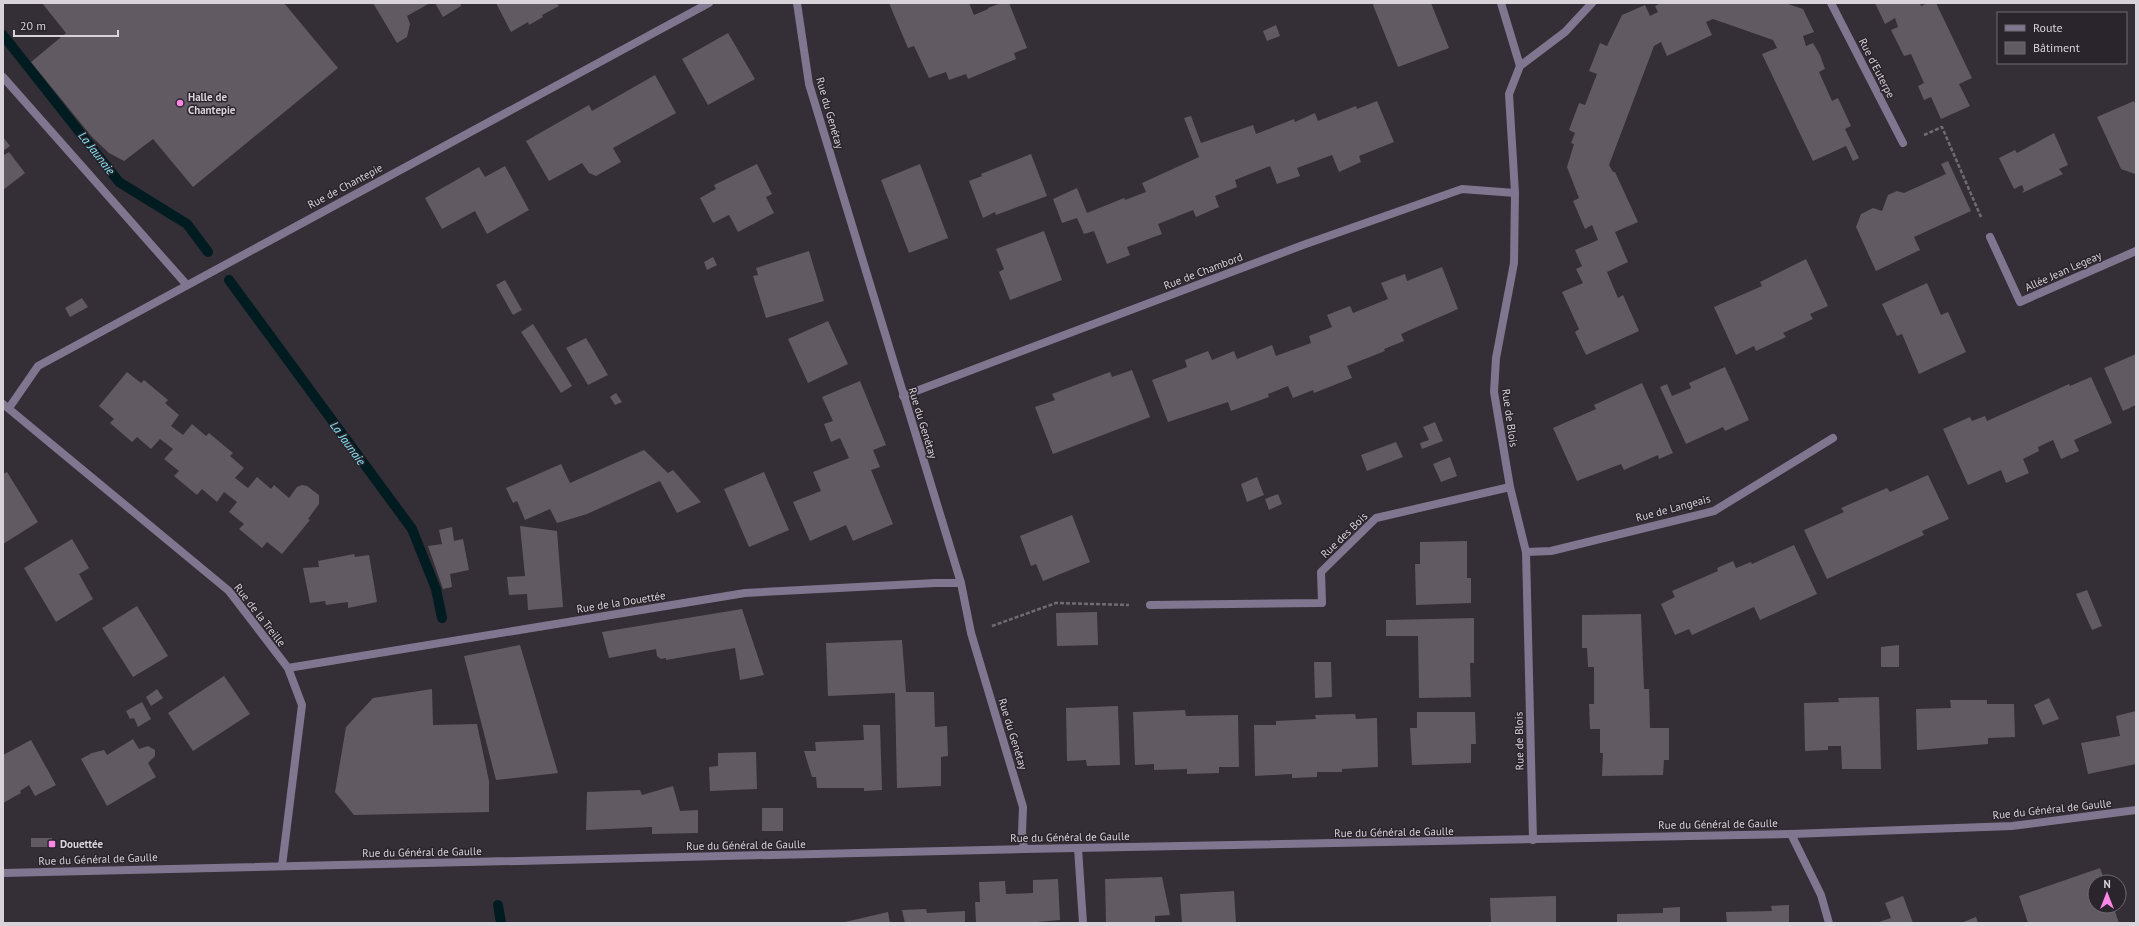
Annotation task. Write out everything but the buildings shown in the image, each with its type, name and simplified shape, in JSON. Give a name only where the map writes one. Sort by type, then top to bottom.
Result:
[{"type":"street","name":"Rue de Chantepie","points":[[6,406],[38,366],[186,284],[709,3]]},
{"type":"street","name":"Rue du Genétay","points":[[797,3],[809,84],[961,583],[971,633],[1023,807],[1022,833],[1024,849]]},
{"type":"street","points":[[1501,3],[1520,66],[1566,32],[1592,3]]},
{"type":"street","name":"Rue d'Euterpe","points":[[1831,3],[1903,143]]},
{"type":"street","name":"Rue de Blois","points":[[1520,66],[1509,94],[1515,193],[1514,263],[1496,358],[1494,392],[1510,486],[1526,552],[1532,840]]},
{"type":"street","points":[[3,77],[186,284]]},
{"type":"street","name":"Rue de Chambord","points":[[903,396],[1303,245],[1462,190],[1515,193]]},
{"type":"street","name":"Allée Jean Legeay","points":[[1990,237],[2020,302],[2136,251]]},
{"type":"street","name":"Rue de la Treille","points":[[6,406],[229,591],[288,668],[302,705],[282,866]]},
{"type":"street","name":"Rue de Langeais","points":[[1526,552],[1551,551],[1714,511],[1833,438]]},
{"type":"street","name":"Rue des Bois","points":[[1150,605],[1322,603],[1321,572],[1376,518],[1510,486]]},
{"type":"street","name":"Rue de la Douettée","points":[[288,668],[745,593],[935,583],[961,583]]},
{"type":"street","name":"Rue du Général de Gaulle","points":[[3,873],[1024,849],[1791,834],[2012,826],[2136,810]]},
{"type":"street","points":[[1791,834],[1821,895],[1829,923]]},
{"type":"street","points":[[1078,848],[1083,923]]},
{"type":"path","points":[[1903,143],[1942,127],[1990,237]]},
{"type":"path","points":[[971,633],[1056,603],[1150,605]]},
{"type":"waterway","name":"La Jaunaie","points":[[3,35],[119,182],[187,224],[208,252]]},
{"type":"waterway","name":"La Jaunaie","points":[[229,280],[412,529],[436,589],[442,618]]},
{"type":"waterway","name":"La Jaunaie","points":[[498,905],[501,923]]},
{"type":"place","name":"Halle de Chantepie","points":[[180,103]]},
{"type":"place","name":"Douettée","points":[[52,844]]}]
